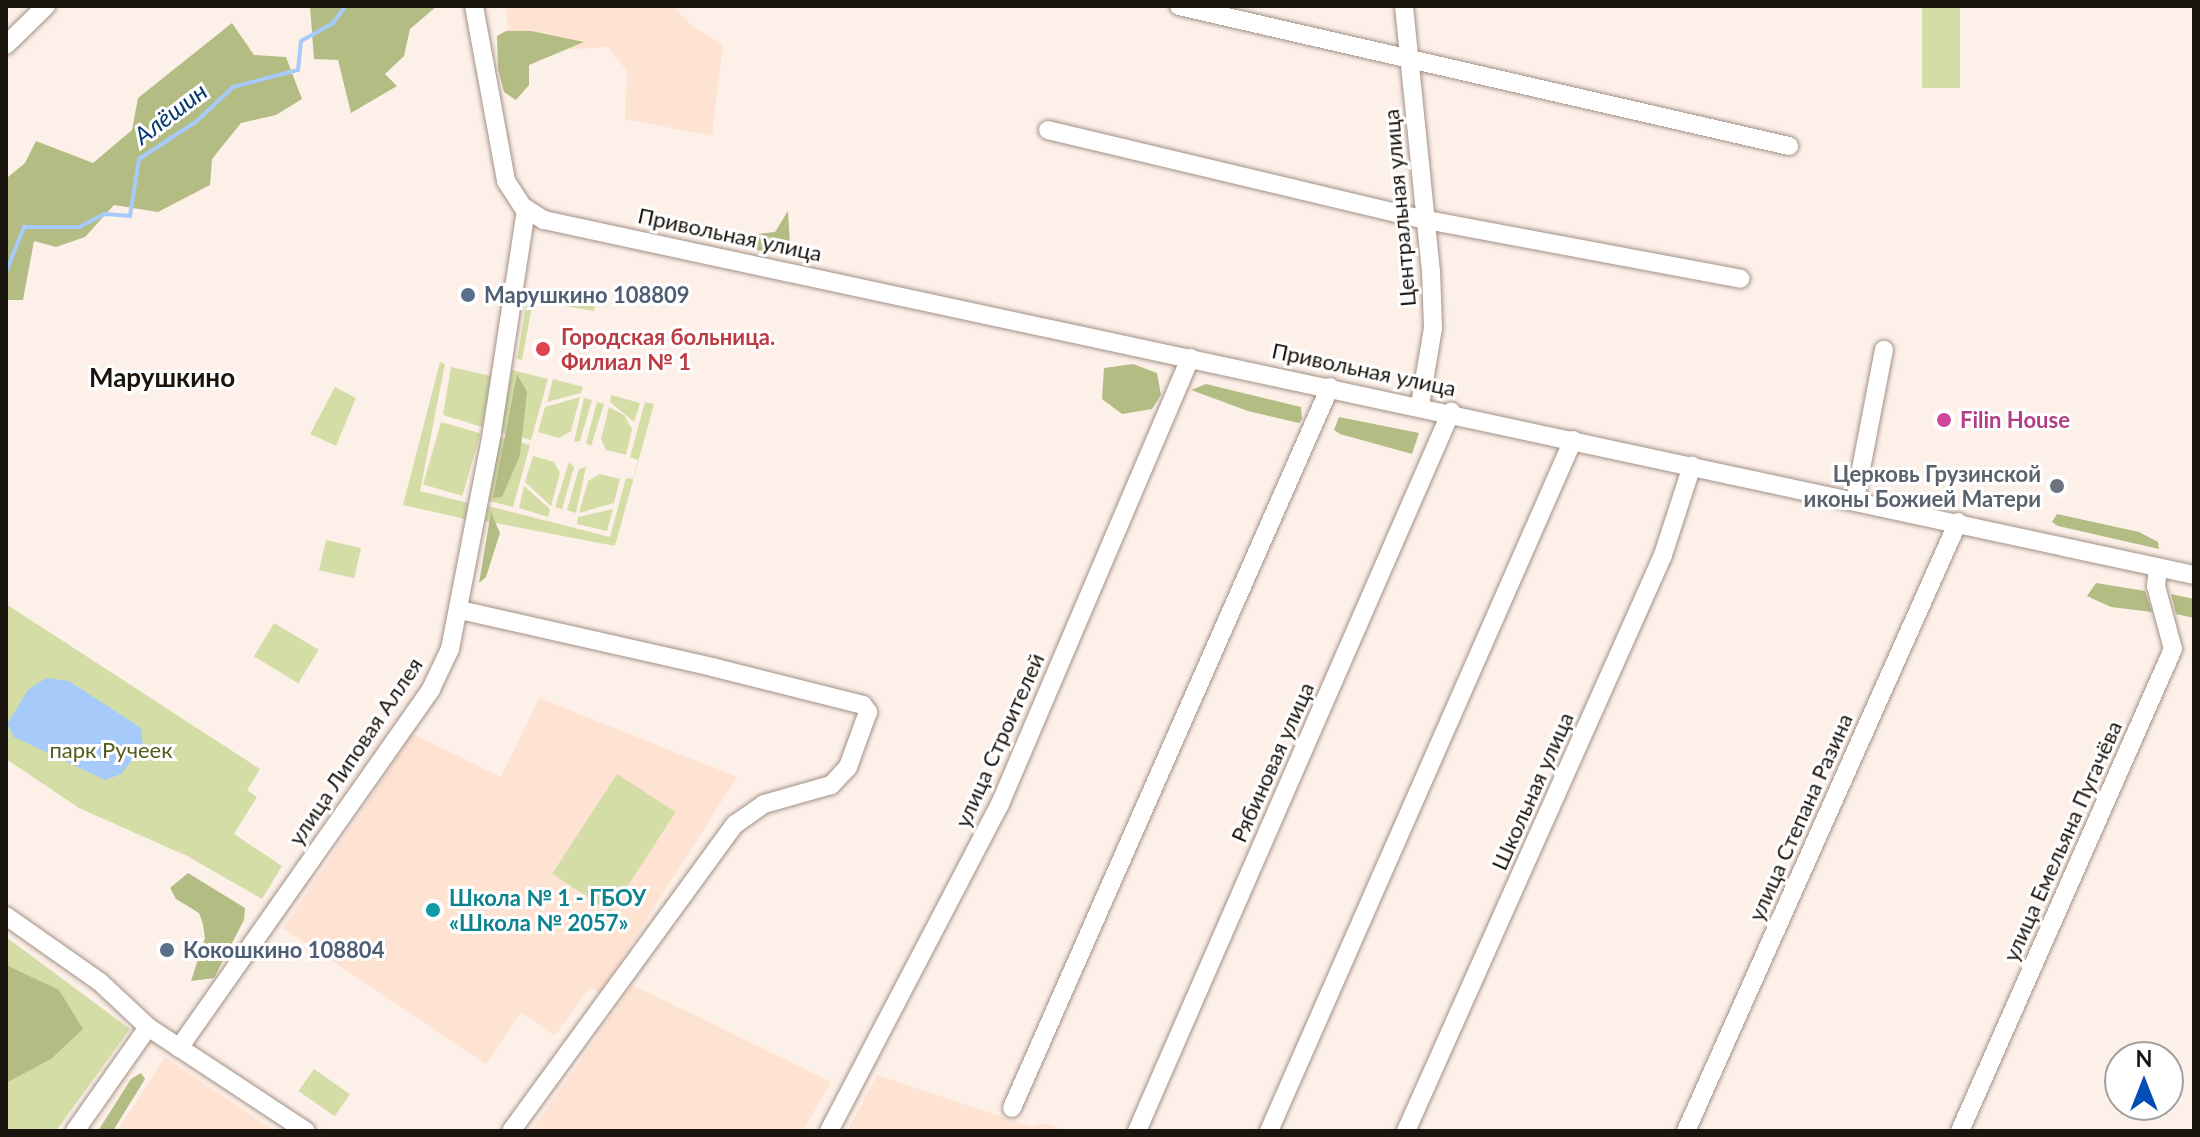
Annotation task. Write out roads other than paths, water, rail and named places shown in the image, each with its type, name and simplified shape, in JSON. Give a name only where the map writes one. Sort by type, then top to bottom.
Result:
[{"type":"street","points":[[6,45],[46,6]]},
{"type":"street","points":[[474,6],[502,166],[526,209]]},
{"type":"street","points":[[1179,6],[1789,146]]},
{"type":"street","name":"Центральная улица","points":[[1404,6],[1427,220],[1433,328],[1420,405]]},
{"type":"street","points":[[1048,130],[1427,220],[1741,279]]},
{"type":"street","name":"Привольная улица","points":[[526,209],[544,220],[1420,405],[2194,575]]},
{"type":"street","name":"улица Липовая Аллея","points":[[179,1048],[431,689],[450,649],[460,610],[526,209]]},
{"type":"street","points":[[1855,500],[1884,350]]},
{"type":"street","name":"улица Строителей","points":[[829,1131],[1000,804],[1190,358]]},
{"type":"street","points":[[1012,1108],[1330,387]]},
{"type":"street","name":"Рябиновая улица","points":[[1137,1131],[1451,412]]},
{"type":"street","points":[[1269,1131],[1573,440]]},
{"type":"street","name":"Школьная улица","points":[[1406,1131],[1663,555],[1692,466]]},
{"type":"street","name":"улица Степана Разина","points":[[1686,1131],[1958,522]]},
{"type":"street","name":"улица Емельяна Пугачёва","points":[[1960,1131],[2173,649],[2156,586],[2158,567]]},
{"type":"street","points":[[460,610],[727,671],[863,705],[868,712],[848,767],[831,785],[764,804],[735,824],[511,1131]]},
{"type":"street","points":[[6,916],[100,982],[148,1027],[306,1131]]},
{"type":"street","points":[[75,1131],[148,1027]]},
{"type":"water","points":[[46,678],[69,681],[141,728],[143,747],[121,774],[105,780],[14,737],[7,724],[28,690]]},
{"type":"waterway","name":"Алёшин","points":[[6,272],[24,227],[79,227],[104,214],[130,216],[139,159],[197,121],[233,87],[298,70],[301,41],[333,23],[346,6]]},
{"type":"place","name":"Марушкино 108809","points":[[468,295]]},
{"type":"place","name":"Городская больница. Филиал № 1","points":[[543,349]]},
{"type":"place","name":"Filin House","points":[[1944,420]]},
{"type":"place","name":"Церковь Грузинской иконы Божией Матери","points":[[2057,486]]},
{"type":"place","name":"Школа № 1 - ГБОУ «Школа № 2057»","points":[[433,910]]},
{"type":"place","name":"Кокошкино 108804","points":[[167,950]]},
{"type":"district","name":"Марушкино","points":[[162,378]]},
{"type":"park label","name":"парк Ручеек","points":[[111,750]]}]
